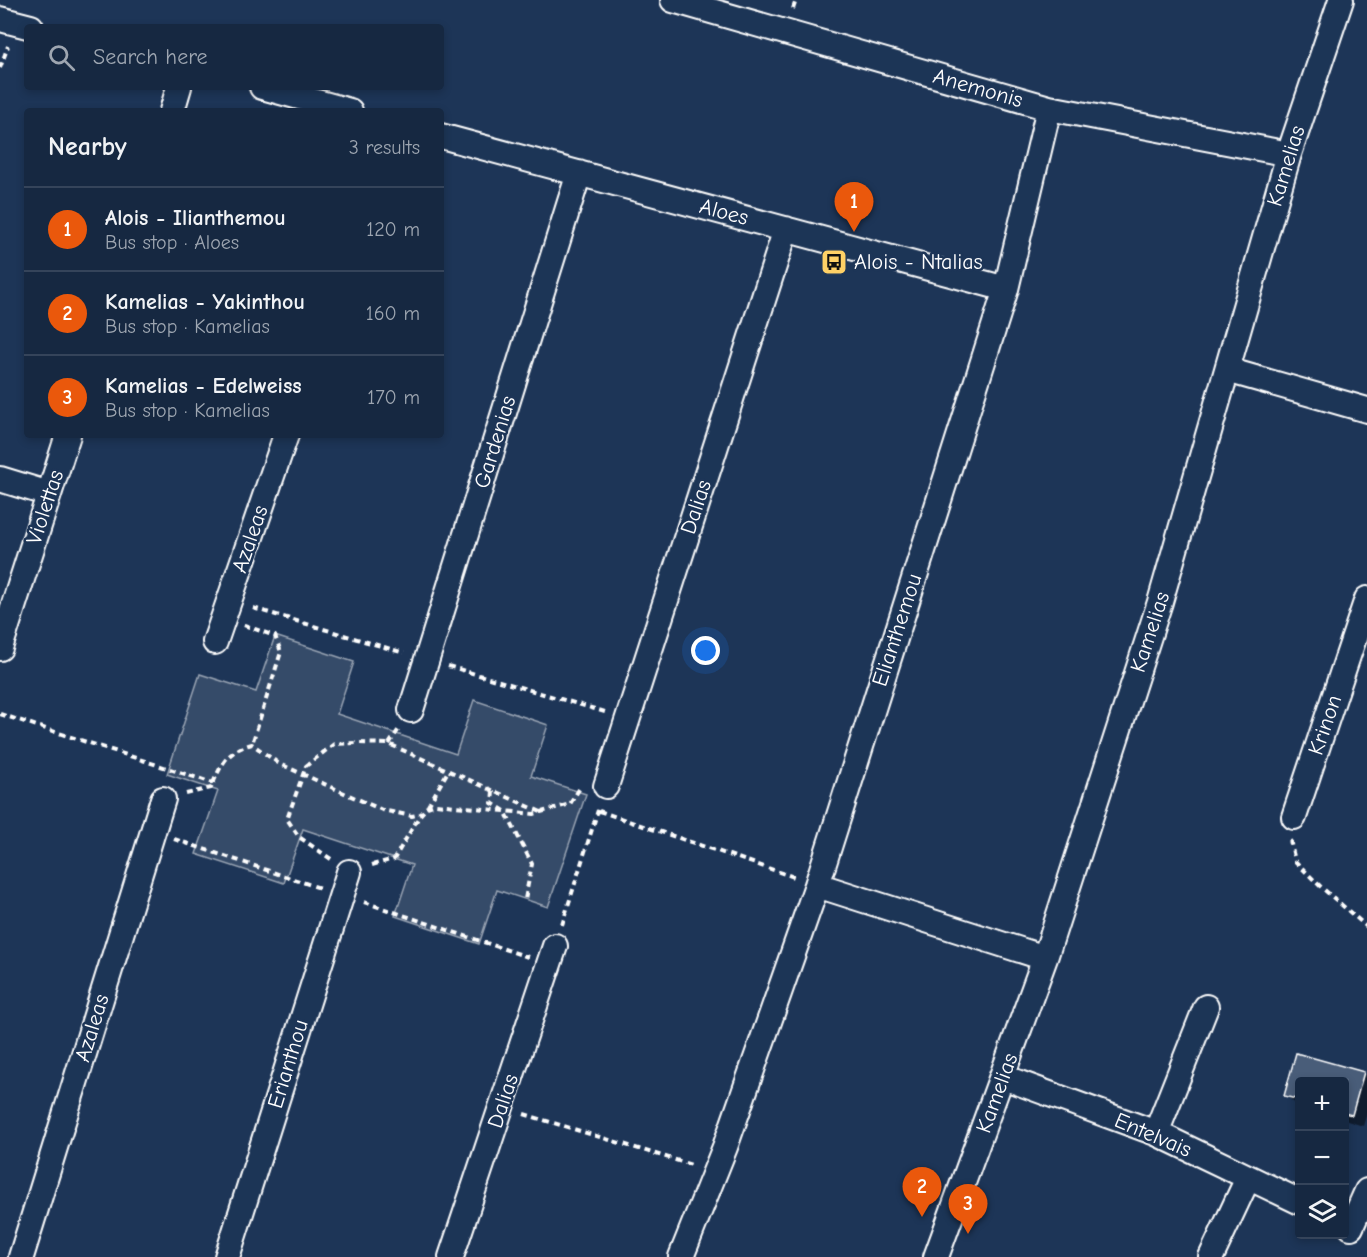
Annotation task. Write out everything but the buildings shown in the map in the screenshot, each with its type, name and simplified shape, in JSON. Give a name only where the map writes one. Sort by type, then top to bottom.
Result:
[{"type":"street","name":"Anemonis","points":[[673,0],[1049,108],[1288,154]]},
{"type":"street","name":"Kamelias","points":[[936,1257],[1045,958],[1160,602],[1288,154],[1341,0]]},
{"type":"street","points":[[0,19],[24,25]]},
{"type":"street","points":[[173,108],[178,90]]},
{"type":"street","points":[[273,90],[339,108]]},
{"type":"street","name":"Elianthemou","points":[[681,1257],[725,1147],[817,885],[1006,289],[1049,108]]},
{"type":"street","name":"Aloes","points":[[444,137],[1006,289]]},
{"type":"street","name":"Gardenias","points":[[411,710],[579,173]]},
{"type":"street","name":"Dalias","points":[[605,790],[786,229]]},
{"type":"street","points":[[1227,370],[1367,410]]},
{"type":"street","name":"Violettas","points":[[0,648],[67,438]]},
{"type":"street","name":"Azaleas","points":[[215,642],[285,438]]},
{"type":"street","points":[[0,479],[49,494]]},
{"type":"street","name":"Krinon","points":[[1294,817],[1367,599]]},
{"type":"street","name":"Azaleas","points":[[21,1257],[163,799]]},
{"type":"street","name":"Erianthou","points":[[227,1257],[349,872]]},
{"type":"street","points":[[817,885],[1045,958]]},
{"type":"street","name":"Dalias","points":[[451,1257],[555,946]]},
{"type":"street","points":[[1156,1133],[1206,1007]]},
{"type":"street","name":"Entelvais","points":[[1003,1077],[1156,1133],[1295,1200]]},
{"type":"street","points":[[1211,1257],[1248,1178]]},
{"type":"street","points":[[1354,1228],[1367,1191]]},
{"type":"path","points":[[223,617],[275,636],[281,652],[252,744]]},
{"type":"path","points":[[0,714],[213,783]]},
{"type":"path","points":[[448,771],[394,859],[349,872],[300,837],[287,819],[306,766],[334,744],[357,743],[389,744],[542,812]]},
{"type":"path","points":[[252,744],[278,763],[382,810],[412,816],[421,814]]},
{"type":"path","points":[[163,799],[211,788],[222,762],[241,747],[252,744]]},
{"type":"path","points":[[427,807],[436,804],[534,814],[570,804],[582,785],[605,790],[555,946]]},
{"type":"path","points":[[493,791],[492,803],[505,811],[532,864],[525,899]]},
{"type":"path","points":[[598,811],[817,885]]},
{"type":"path","points":[[1294,817],[1290,840],[1295,861],[1367,927]]},
{"type":"path","points":[[501,1108],[715,1172]]},
{"type":"shaded area","points":[[275,636],[354,662],[337,714],[456,754],[474,700],[548,725],[531,776],[586,794],[548,907],[497,890],[479,944],[395,916],[412,865],[303,829],[284,883],[196,854],[218,791],[167,774],[200,674],[256,692]]},
{"type":"place","name":"Alois - Ilianthemou","points":[[854,232]]},
{"type":"place","name":"Alois - Ntalias","points":[[834,262]]},
{"type":"place","name":"Kamelias - Yakinthou","points":[[922,1217]]},
{"type":"place","name":"Kamelias - Edelweiss","points":[[968,1234]]}]
